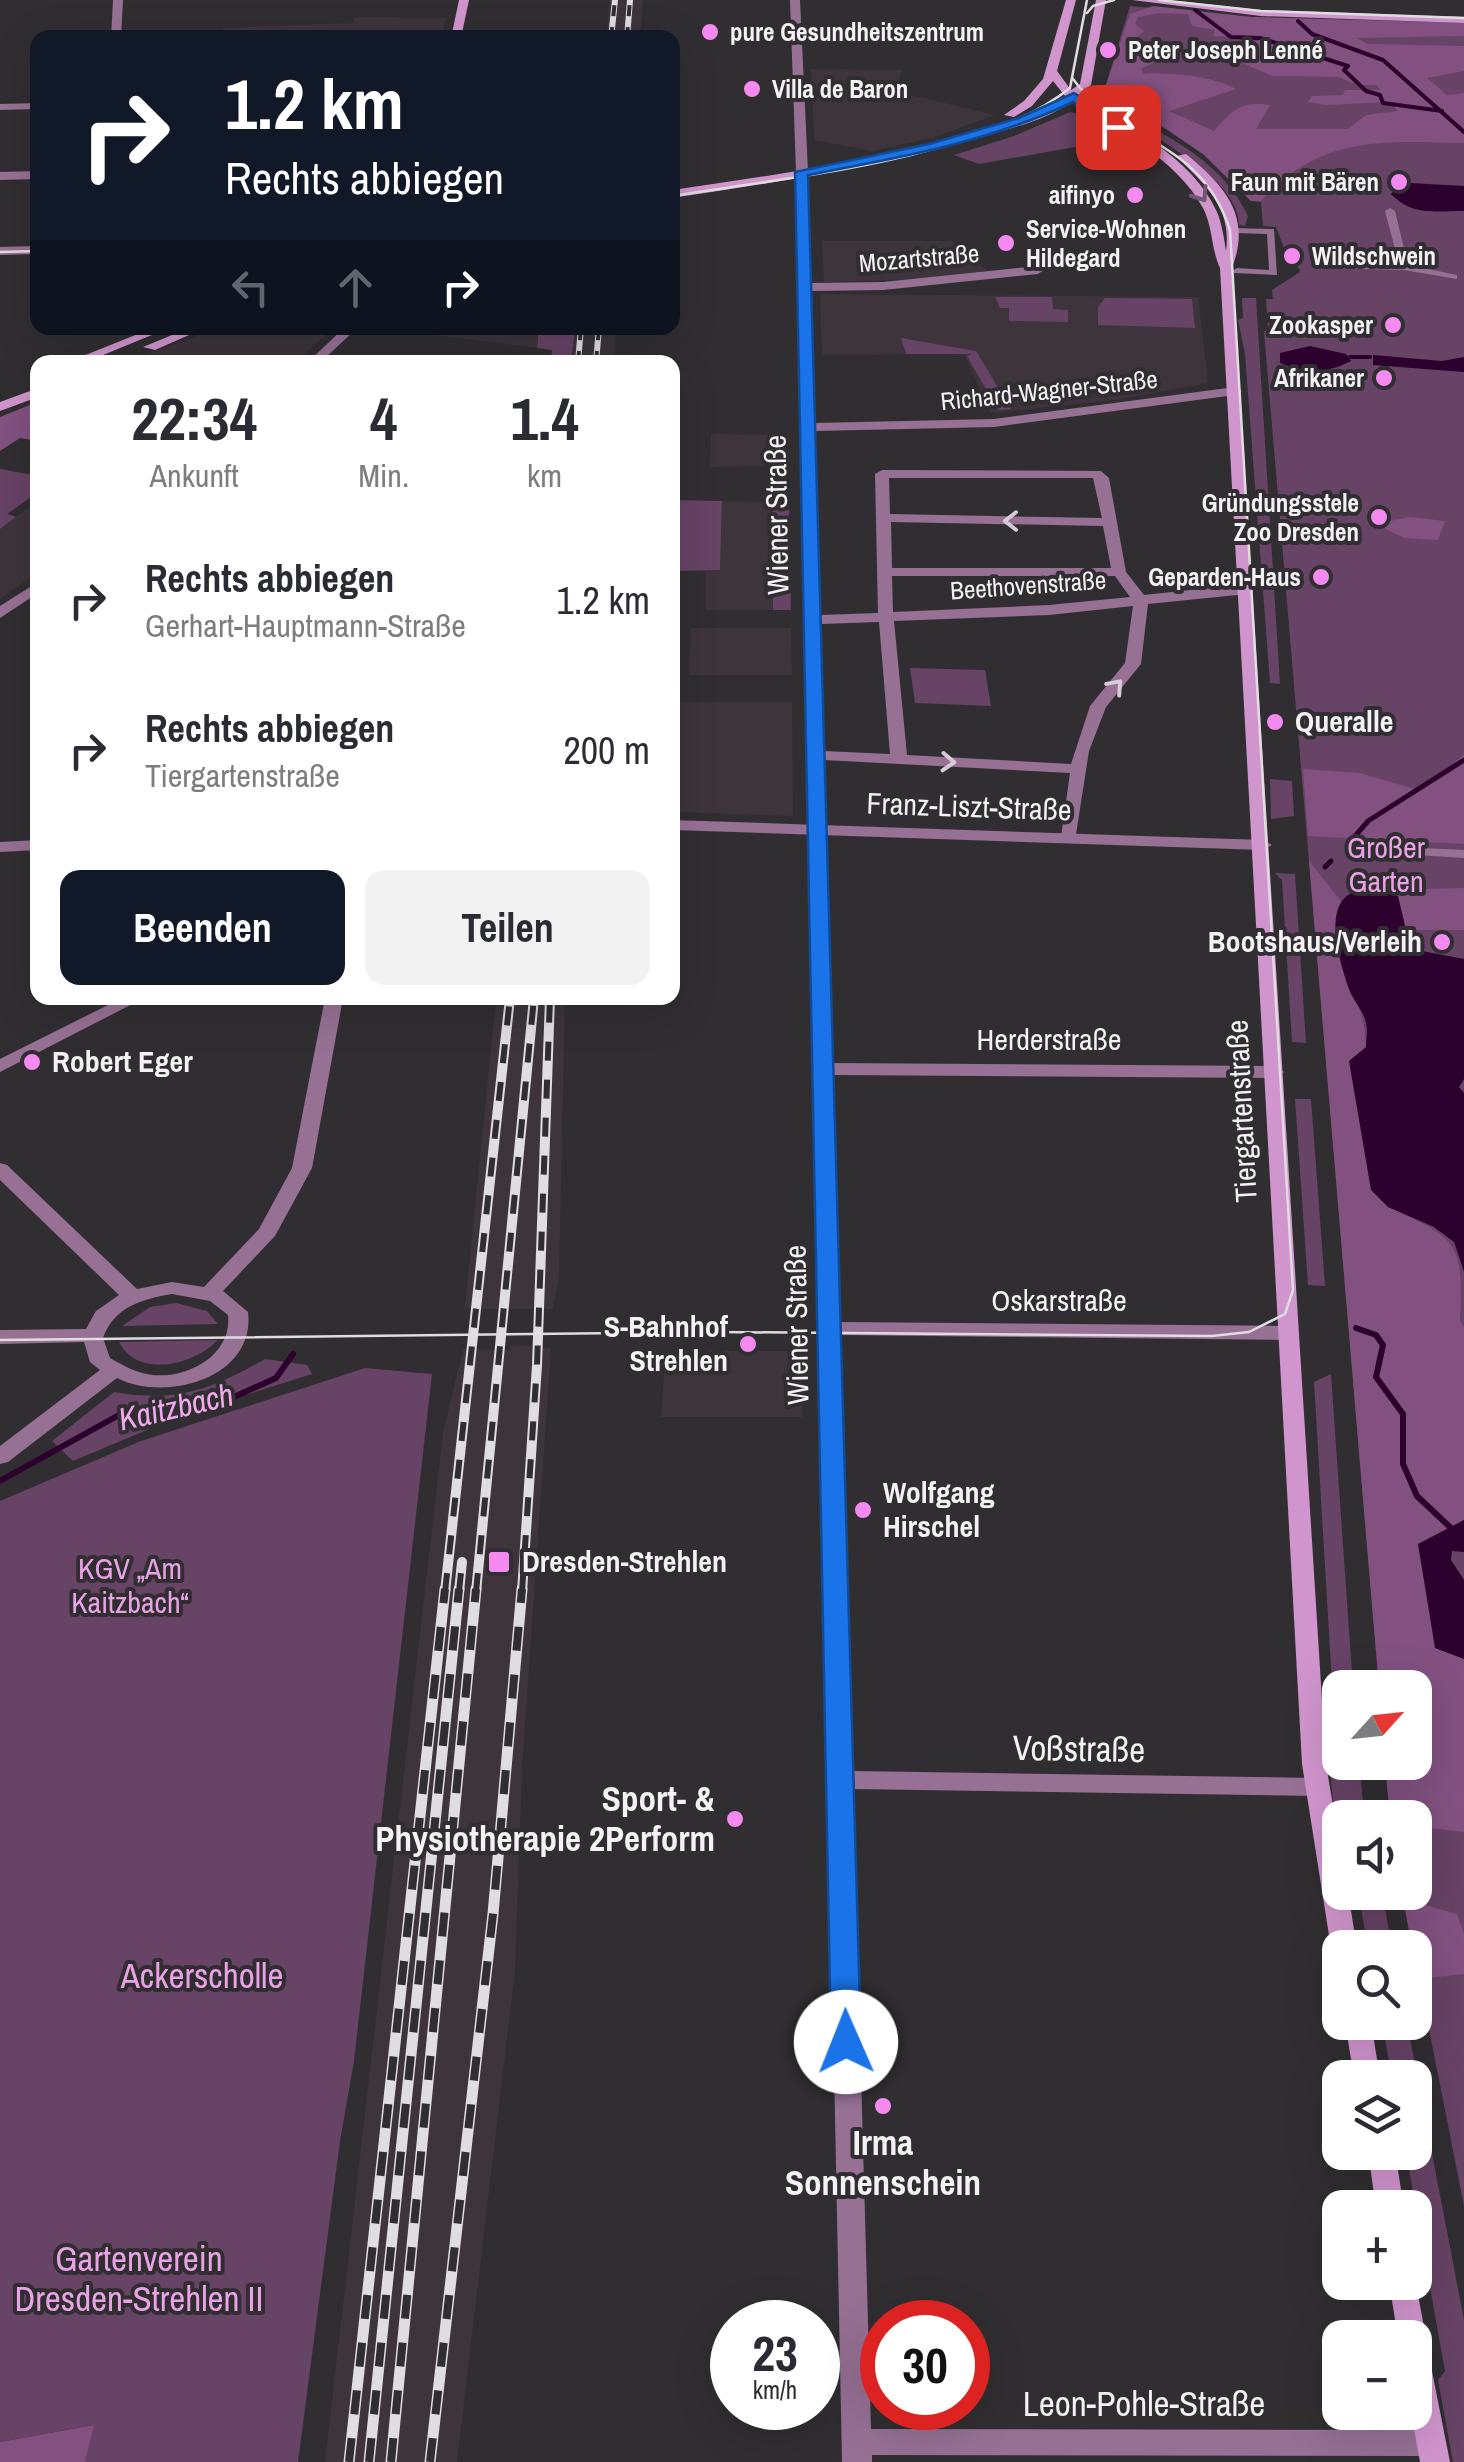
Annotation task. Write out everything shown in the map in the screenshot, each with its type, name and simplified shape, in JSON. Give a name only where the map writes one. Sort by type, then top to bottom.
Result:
[{"type":"main road","points":[[458,30],[464,0]]},
{"type":"main road","points":[[986,131],[1034,101],[1054,74],[1071,0]]},
{"type":"main road","points":[[1101,0],[1088,76],[1090,88],[1106,105],[1208,178],[1225,199],[1235,230]]},
{"type":"main road","points":[[1138,0],[1261,13],[1464,17]]},
{"type":"main road","points":[[1202,0],[1464,17]]},
{"type":"main road","name":"Tiergartenstraße","points":[[1054,74],[1058,84],[1074,97],[1190,180],[1214,218],[1219,252],[1232,270]]},
{"type":"main road","points":[[680,194],[748,182],[802,180],[1024,121],[1074,97],[1088,76]]},
{"type":"main road","name":"Tiergartenstraße","points":[[1235,230],[1235,391],[1316,1787],[1341,1930]]},
{"type":"main road","points":[[93,355],[146,335]]},
{"type":"main road","points":[[129,355],[181,335]]},
{"type":"main road","points":[[0,392],[30,380]]},
{"type":"main road","points":[[0,407],[30,395]]},
{"type":"street","points":[[116,30],[118,0]]},
{"type":"street","name":"Wiener Straße","points":[[795,0],[856,2452]]},
{"type":"street","points":[[0,107],[30,106]]},
{"type":"street","points":[[0,176],[30,175]]},
{"type":"street","points":[[1390,211],[1404,267]]},
{"type":"street","points":[[1232,270],[1274,273],[1278,245],[1271,231],[1235,230]]},
{"type":"street","points":[[1324,247],[1328,266]]},
{"type":"street","points":[[0,251],[30,250]]},
{"type":"street","points":[[1274,264],[1290,265]]},
{"type":"street","points":[[1316,266],[1404,267],[1454,277]]},
{"type":"street","points":[[1357,266],[1360,278]]},
{"type":"street","name":"Mozartstraße","points":[[804,287],[899,285],[1038,270]]},
{"type":"street","points":[[322,355],[343,335]]},
{"type":"street","name":"Richard-Wagner-Straße","points":[[808,427],[994,423],[1235,391]]},
{"type":"street","points":[[898,759],[886,619],[882,474],[1096,474],[1102,478],[1119,572],[1141,600],[1133,664],[1094,713],[1078,769],[1070,838]]},
{"type":"street","points":[[884,518],[1109,522]]},
{"type":"street","points":[[885,572],[1119,572]]},
{"type":"street","name":"Beethovenstraße","points":[[812,620],[1049,610],[1247,589]]},
{"type":"street","points":[[0,612],[30,591]]},
{"type":"street","points":[[816,756],[1078,769]]},
{"type":"street","name":"Franz-Liszt-Straße","points":[[680,825],[1263,845]]},
{"type":"street","points":[[0,847],[30,845]]},
{"type":"street","points":[[1422,852],[1464,854]]},
{"type":"street","points":[[0,1066],[120,1005]]},
{"type":"street","points":[[210,1293],[268,1232],[302,1168],[333,1005]]},
{"type":"street","name":"Herderstraße","points":[[823,1070],[1275,1072]]},
{"type":"street","points":[[0,1169],[132,1296]]},
{"type":"street","points":[[172,1288],[210,1293],[238,1313],[243,1326],[235,1350],[221,1363],[179,1380],[132,1378],[113,1371],[94,1350],[93,1334],[102,1317],[132,1296],[172,1288]]},
{"type":"street","name":"Oskarstraße","points":[[830,1328],[1289,1334]]},
{"type":"street","points":[[0,1336],[93,1334]]},
{"type":"street","points":[[0,1457],[113,1371]]},
{"type":"street","name":"Voßstraße","points":[[840,1780],[1316,1787]]},
{"type":"street","name":"Leon-Pohle-Straße","points":[[856,2452],[1433,2452]]},
{"type":"shaded area","points":[[610,0],[643,0],[641,30],[607,30]]},
{"type":"shaded area","points":[[1153,6],[1252,17],[1464,23],[1464,36],[1357,38],[1367,44],[1464,46],[1464,71],[1427,78],[1447,95],[1464,93],[1464,143],[1354,146],[1306,164],[1261,201],[1251,201],[1203,154],[1105,88],[1130,14]],"holes":[[[1188,14],[1192,26],[1215,30],[1213,36],[1268,37],[1238,47],[1250,55],[1240,62],[1272,76],[1338,77],[1358,85],[1377,85],[1380,90],[1345,90],[1343,95],[1312,96],[1308,102],[1389,102],[1398,111],[1366,115],[1348,129],[1256,129],[1270,105],[1252,104],[1232,112],[1214,131],[1169,111],[1236,89],[1191,76],[1144,74],[1141,69],[1170,54],[1131,42],[1144,31],[1135,24],[1138,17]]]},
{"type":"shaded area","points":[[354,17],[446,18],[443,30],[222,28],[354,23]]},
{"type":"shaded area","points":[[811,69],[902,70],[894,91],[995,115],[932,138],[873,151],[814,140]]},
{"type":"shaded area","points":[[1397,185],[1464,186],[1464,211],[1416,209],[1391,194]]},
{"type":"shaded area","points":[[822,241],[952,241],[988,271],[920,279],[824,282]]},
{"type":"shaded area","points":[[820,294],[1198,297],[1208,383],[1115,400],[991,413],[964,354],[822,355]]},
{"type":"shaded area","points":[[198,335],[326,335],[303,355],[146,355]]},
{"type":"shaded area","points":[[435,335],[538,335],[537,348]]},
{"type":"shaded area","points":[[574,335],[616,335],[614,355],[572,355]]},
{"type":"shaded area","points":[[1310,346],[1346,354],[1351,361],[1316,371],[1280,363],[1280,353]]},
{"type":"shaded area","points":[[1373,355],[1442,361],[1464,357],[1464,372],[1373,365]]},
{"type":"shaded area","points":[[30,405],[30,440],[20,438],[0,451],[0,417]]},
{"type":"shaded area","points":[[711,434],[785,435],[785,466],[710,467]]},
{"type":"shaded area","points":[[722,501],[772,502],[773,610],[706,610],[706,570],[720,570]]},
{"type":"shaded area","points":[[30,507],[30,578],[0,599],[0,529]]},
{"type":"shaded area","points":[[1410,517],[1445,521],[1438,540],[1405,538],[1385,529],[1385,522]]},
{"type":"shaded area","points":[[691,628],[791,628],[792,675],[689,675]]},
{"type":"shaded area","points":[[680,702],[792,702],[793,816],[680,812]]},
{"type":"shaded area","points":[[1464,755],[1464,844],[1308,836],[1303,769],[1360,773],[1418,790]]},
{"type":"shaded area","points":[[1309,861],[1341,901],[1338,943],[1364,1028],[1388,1207],[1442,1236],[1457,1258],[1460,1274],[1460,1321],[1464,1327],[1464,1520],[1452,1529],[1435,1648],[1464,1659],[1464,1832],[1432,1828],[1432,1800],[1388,1800],[1387,1780],[1432,1780],[1432,1670],[1378,1670]]},
{"type":"shaded area","points":[[1464,888],[1464,930],[1406,930],[1398,896],[1423,889]]},
{"type":"shaded area","points":[[1357,891],[1384,891],[1398,896],[1406,930],[1402,934],[1411,949],[1464,959],[1464,1079],[1459,1087],[1464,1093],[1464,1272],[1454,1242],[1434,1227],[1388,1207],[1371,1190],[1349,1061],[1366,1047],[1367,1026],[1349,989],[1336,934],[1339,907]]},
{"type":"shaded area","points":[[495,1005],[565,1005],[559,1276],[553,1309],[465,1306]]},
{"type":"shaded area","points":[[510,1345],[551,1348],[522,1769],[515,1971],[457,2462],[325,2462],[443,1433],[463,1349],[509,1350]]},
{"type":"shaded area","points":[[694,1351],[801,1351],[802,1417],[661,1417],[665,1359],[693,1359]]},
{"type":"shaded area","points":[[1464,1520],[1464,1552],[1452,1551],[1451,1560],[1464,1580],[1464,1659],[1435,1648],[1418,1544]]},
{"type":"shaded area","points":[[1432,1907],[1457,1914],[1464,1934],[1464,1974],[1432,1977],[1432,1930],[1409,1930],[1405,1910]]},
{"type":"shaded area","points":[[94,2425],[85,2462],[0,2462],[0,2442]]},
{"type":"green space","name":"Großer Garten","points":[[1130,6],[1252,17],[1464,23],[1464,2206],[1431,2040],[1432,1930],[1409,1930],[1405,1910],[1432,1910],[1432,1800],[1388,1800],[1387,1780],[1432,1780],[1432,1670],[1378,1670],[1264,331],[1268,330],[1266,299],[1273,299],[1272,290],[1300,272],[1290,265],[1299,261],[1298,253],[1284,248],[1276,227],[1263,226],[1261,202],[1251,201],[1203,154],[1105,88]]},
{"type":"green space","points":[[1070,112],[1086,115],[1119,139],[979,164],[954,155],[1014,136]]},
{"type":"green space","points":[[1128,115],[1181,144],[1212,168],[1238,198],[1248,216],[1245,226],[1239,225],[1226,192],[1212,177]]},
{"type":"green space","points":[[995,297],[1052,297],[1053,309],[1068,310],[1068,322],[1009,321],[1009,308],[1000,308]]},
{"type":"green space","points":[[1105,298],[1192,299],[1195,328],[1098,325],[1098,307]]},
{"type":"green space","points":[[1242,298],[1256,298],[1280,684],[1270,683],[1245,354],[1238,320],[1243,318]]},
{"type":"green space","points":[[538,335],[574,335],[572,355],[552,355],[552,350],[537,348]]},
{"type":"green space","points":[[901,338],[976,351],[1011,409],[998,410],[967,356],[972,354],[906,354]]},
{"type":"green space","points":[[0,469],[30,475],[30,498],[7,514],[16,517],[0,529]]},
{"type":"green space","points":[[680,500],[722,501],[720,570],[680,571]]},
{"type":"green space","points":[[772,510],[789,510],[791,610],[773,610]]},
{"type":"green space","points":[[910,668],[985,670],[991,706],[915,703]]},
{"type":"green space","points":[[1270,779],[1292,781],[1294,816],[1271,819]]},
{"type":"green space","points":[[1275,873],[1295,874],[1306,1043],[1292,1042],[1282,880]]},
{"type":"green space","points":[[1295,1099],[1311,1099],[1325,1286],[1308,1285]]},
{"type":"green space","points":[[176,1303],[207,1311],[218,1324],[122,1326],[150,1307]]},
{"type":"green space","points":[[218,1340],[195,1356],[167,1364],[139,1361],[119,1342]]},
{"type":"green space","points":[[265,1359],[307,1365],[312,1374],[185,1414],[73,1461],[52,1441],[114,1392],[175,1395],[210,1386]]},
{"type":"green space","points":[[365,1368],[432,1374],[354,2061],[298,2462],[85,2462],[93,2425],[0,2442],[0,1501],[141,1441]]},
{"type":"green space","points":[[1331,1374],[1352,1670],[1331,1670],[1314,1382]]},
{"type":"green space","points":[[1331,1780],[1361,1780],[1363,1800],[1333,1800]]},
{"type":"green space","points":[[1361,1910],[1385,1910],[1389,1930],[1365,1930]]},
{"type":"green space","points":[[1385,2040],[1410,2040],[1414,2060],[1389,2060]]},
{"type":"green space","points":[[1432,2153],[1464,2320],[1464,2462],[1453,2462],[1438,2380],[1445,2371],[1432,2298],[1432,2190],[1413,2190],[1409,2170],[1432,2170]]},
{"type":"waterway","points":[[1195,10],[1231,37],[1260,38],[1348,66],[1344,70],[1366,91],[1380,95],[1383,103],[1440,111]]},
{"type":"waterway","name":"Kaitzbach","points":[[1298,21],[1312,34],[1383,60],[1440,111]]},
{"type":"waterway","name":"Kaitzbach","points":[[1440,111],[1464,132]]},
{"type":"waterway","points":[[1350,357],[1370,357]]},
{"type":"waterway","name":"Kaitzbach","points":[[1356,835],[1368,821],[1464,760]]},
{"type":"waterway","name":"Kaitzbach","points":[[1325,867],[1331,861]]},
{"type":"waterway","name":"Kaitzbach","points":[[1356,1328],[1376,1335],[1383,1345],[1376,1377],[1403,1414],[1403,1464],[1417,1496],[1452,1529]]},
{"type":"waterway","name":"Kaitzbach","points":[[0,1481],[119,1415],[193,1409],[234,1397],[276,1378],[293,1354]]},
{"type":"tram line","points":[[680,195],[880,162],[987,132],[1032,112],[1070,88],[1087,0]]},
{"type":"tram line","points":[[1087,13],[1093,6],[1114,0]]},
{"type":"tram line","points":[[1159,0],[1261,11],[1464,18]]},
{"type":"tram line","points":[[0,1340],[716,1332],[1212,1336],[1249,1332],[1285,1314],[1293,1290],[1230,230],[1217,199],[1199,176],[1179,158],[1113,117],[1073,79]]},
{"type":"tram line","points":[[0,252],[30,251]]},
{"type":"railway","points":[[612,30],[615,0]]},
{"type":"railway","points":[[628,30],[630,0]]},
{"type":"railway","points":[[579,355],[580,335]]},
{"type":"railway","points":[[597,355],[598,335]]},
{"type":"railway","points":[[445,1592],[509,1005]]},
{"type":"railway","points":[[476,1592],[533,1005]]},
{"type":"railway","points":[[522,1592],[537,1365],[550,1005]]},
{"type":"railway","points":[[459,1592],[462,1562]]},
{"type":"railway","points":[[349,2462],[445,1589]]},
{"type":"railway","points":[[369,2462],[459,1589]]},
{"type":"railway","points":[[391,2462],[476,1589]]},
{"type":"railway","points":[[430,2462],[493,1914],[522,1589]]},
{"type":"place","name":"pure Gesundheitszentrum","points":[[710,32]]},
{"type":"place","name":"Peter Joseph Lenné","points":[[1108,50]]},
{"type":"place","name":"Villa de Baron","points":[[752,89]]},
{"type":"place","name":"Faun mit Bären","points":[[1399,182]]},
{"type":"place","name":"aifinyo","points":[[1135,195]]},
{"type":"place","name":"Service-Wohnen Hildegard","points":[[1006,243]]},
{"type":"place","name":"Wildschwein","points":[[1292,256]]},
{"type":"place","name":"Zookasper","points":[[1393,325]]},
{"type":"place","name":"Afrikaner","points":[[1384,378]]},
{"type":"place","name":"Gründungsstele Zoo Dresden","points":[[1379,517]]},
{"type":"place","name":"Geparden-Haus","points":[[1321,577]]},
{"type":"place","name":"Queralle","points":[[1275,722]]},
{"type":"place","name":"Bootshaus/Verleih","points":[[1442,942]]},
{"type":"place","name":"Robert Eger","points":[[32,1062]]},
{"type":"place","name":"S-Bahnhof Strehlen","points":[[748,1344]]},
{"type":"place","name":"Wolfgang Hirschel","points":[[863,1510]]},
{"type":"place","name":"Dresden-Strehlen","points":[[499,1562]]},
{"type":"place","name":"Sport- & Physiotherapie 2Perform","points":[[735,1819]]},
{"type":"place","name":"Irma Sonnenschein","points":[[883,2106]]},
{"type":"route","points":[[846,2042],[802,172],[930,148],[1024,121],[1074,97],[1118,127]]},
{"type":"park label","name":"KGV „Am Kaitzbach“","points":[[130,1586]]},
{"type":"park label","name":"Ackerscholle","points":[[202,1976]]},
{"type":"park label","name":"Gartenverein Dresden-Strehlen II","points":[[139,2279]]}]
